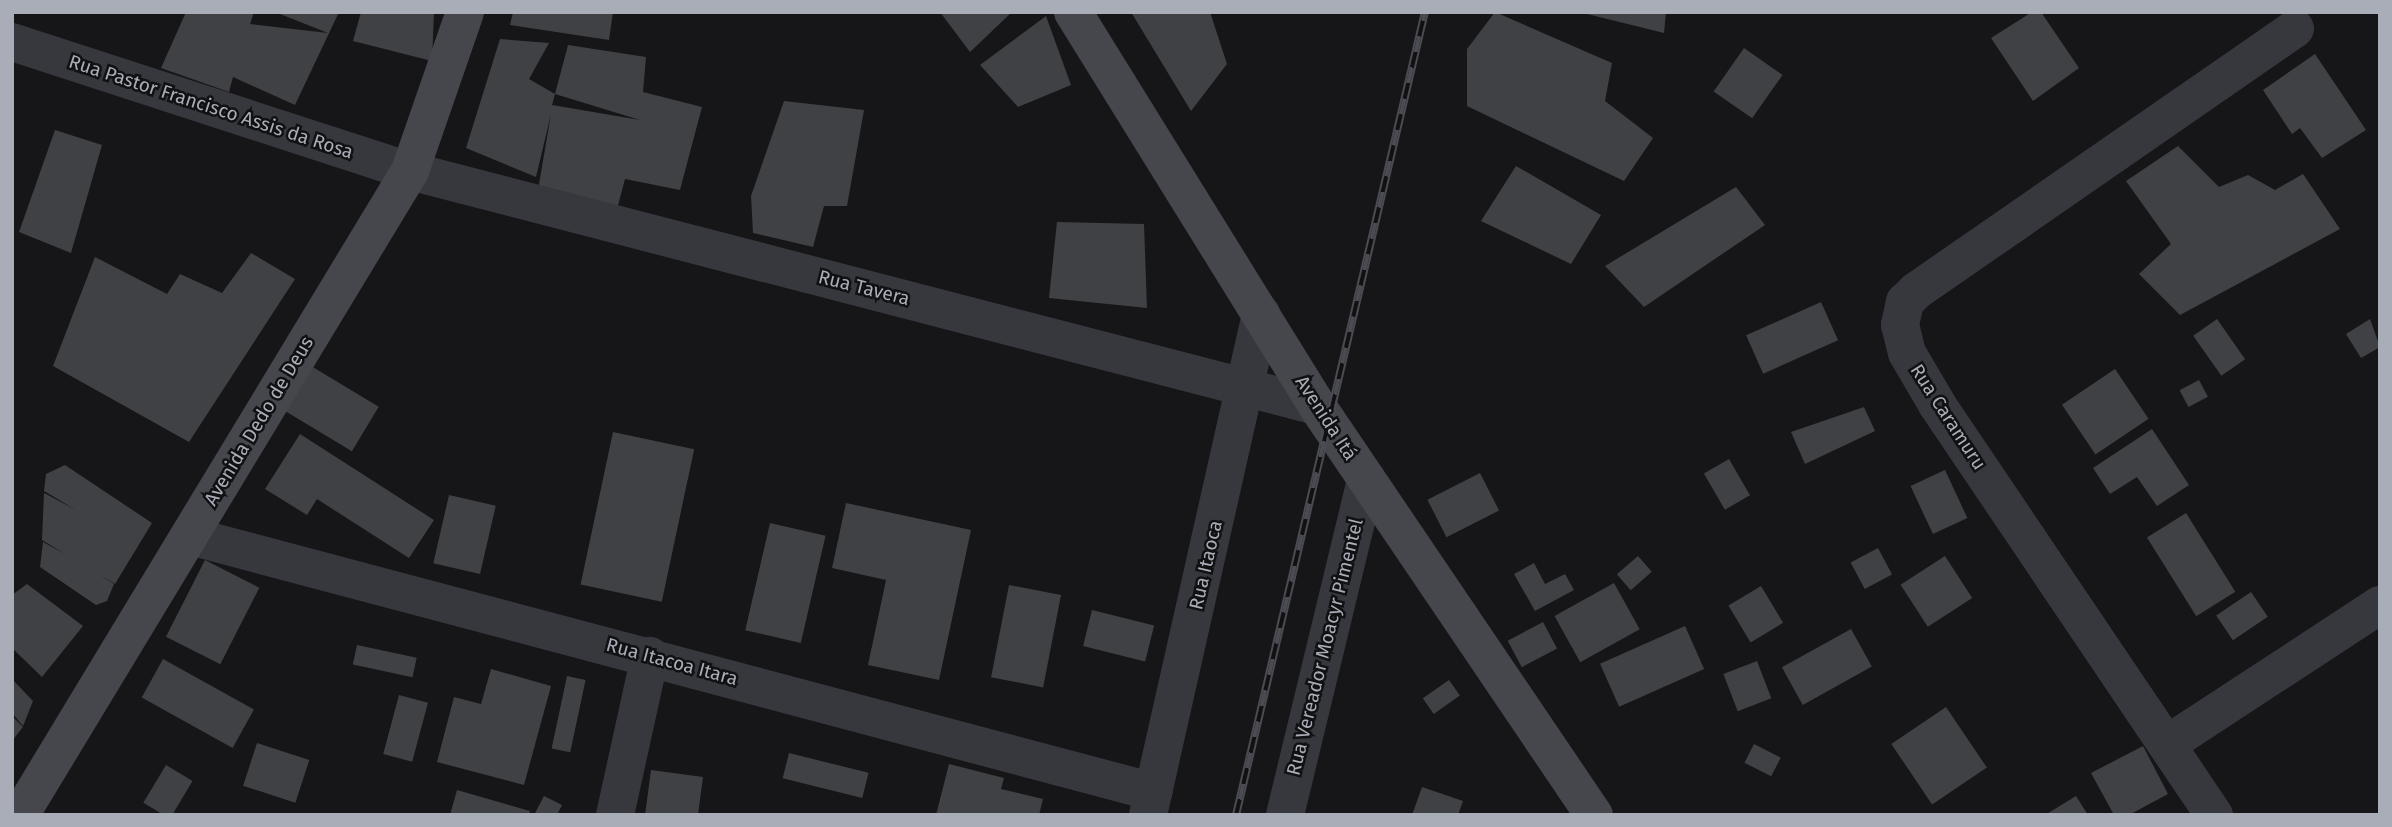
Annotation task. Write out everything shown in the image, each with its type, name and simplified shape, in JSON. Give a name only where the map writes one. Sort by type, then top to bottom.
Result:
[{"type":"main road","name":"Avenida Dedo de Deus","points":[[20,815],[410,172],[465,12]]},
{"type":"main road","name":"Avenida Itá","points":[[1073,12],[1317,406],[1594,815]]},
{"type":"street","name":"Rua Caramuru","points":[[2214,815],[2169,743],[1937,404],[1907,353],[1899,324],[1916,290],[2295,29]]},
{"type":"street","name":"Rua Pastor Francisco Assis da Rosa","points":[[12,42],[410,172]]},
{"type":"street","name":"Rua Tavera","points":[[410,172],[1247,385],[1317,406]]},
{"type":"street","name":"Rua Itaoca","points":[[1151,803],[1261,314]]},
{"type":"street","name":"Rua Vereador Moacyr Pimentel","points":[[1285,815],[1366,479]]},
{"type":"street","name":"Rua Itacoa Itara","points":[[190,536],[650,656],[1151,803]]},
{"type":"street","points":[[2169,743],[2380,605]]},
{"type":"street","points":[[615,815],[650,656]]},
{"type":"building","points":[[186,12],[254,12],[250,24],[328,33],[275,12],[339,12],[295,105],[233,77],[229,92],[161,68]]},
{"type":"building","points":[[361,12],[434,12],[432,61],[353,41]]},
{"type":"building","points":[[513,12],[613,12],[609,40],[510,25]]},
{"type":"building","points":[[940,12],[1012,12],[970,52]]},
{"type":"building","points":[[1131,12],[1210,12],[1227,64],[1191,111]]},
{"type":"building","points":[[1495,12],[1612,63],[1605,101],[1653,138],[1624,181],[1467,106],[1467,49]]},
{"type":"building","points":[[1579,12],[1666,12],[1664,33]]},
{"type":"building","points":[[2032,12],[2041,12],[2079,68],[2033,101],[1991,38]]},
{"type":"building","points":[[1046,16],[1071,85],[1018,107],[980,65]]},
{"type":"building","points":[[500,39],[549,43],[529,79],[555,94],[568,45],[646,57],[643,92],[702,107],[680,190],[625,179],[617,209],[538,190],[551,114],[536,177],[466,148]],"holes":[[[555,94],[640,120],[552,105]]]},
{"type":"building","points":[[1744,48],[1783,75],[1752,118],[1714,91]]},
{"type":"building","points":[[2315,54],[2366,130],[2322,158],[2300,128],[2292,134],[2263,90]]},
{"type":"building","points":[[784,101],[864,110],[847,206],[824,206],[813,247],[753,233],[751,196]]},
{"type":"building","points":[[55,130],[102,145],[71,253],[19,232]]},
{"type":"building","points":[[2178,146],[2219,187],[2248,175],[2275,190],[2303,174],[2340,229],[2180,315],[2139,274],[2171,244],[2126,181]]},
{"type":"building","points":[[1516,166],[1601,215],[1571,264],[1481,221]]},
{"type":"building","points":[[1736,187],[1765,225],[1644,307],[1605,266]]},
{"type":"building","points":[[1057,222],[1144,224],[1147,308],[1049,298]]},
{"type":"building","points":[[251,253],[295,279],[189,442],[53,366],[95,257],[167,294],[180,274],[222,293]]},
{"type":"building","points":[[1821,302],[1838,340],[1763,374],[1746,335]]},
{"type":"building","points":[[2217,319],[2245,359],[2221,376],[2193,336]]},
{"type":"building","points":[[2370,319],[2380,347],[2361,358],[2346,334]]},
{"type":"building","points":[[311,366],[379,407],[352,451],[284,411]]},
{"type":"building","points":[[2115,369],[2149,419],[2095,455],[2062,405]]},
{"type":"building","points":[[2199,380],[2208,397],[2188,407],[2180,390]]},
{"type":"building","points":[[1864,407],[1875,431],[1805,464],[1791,432]]},
{"type":"building","points":[[2152,429],[2189,485],[2157,506],[2137,477],[2110,494],[2093,468]]},
{"type":"building","points":[[613,432],[694,449],[662,602],[581,585]]},
{"type":"building","points":[[300,434],[434,520],[409,558],[317,499],[307,515],[265,489]]},
{"type":"building","points":[[1729,459],[1750,495],[1725,510],[1704,474]]},
{"type":"building","points":[[65,465],[152,523],[115,584],[99,574],[114,584],[107,601],[96,605],[40,567],[43,542],[65,554],[42,540],[44,493],[76,510],[44,491],[46,474]]},
{"type":"building","points":[[1945,470],[1967,518],[1933,534],[1911,486]]},
{"type":"building","points":[[1480,473],[1499,510],[1446,537],[1427,500]]},
{"type":"building","points":[[449,495],[496,506],[480,574],[433,563]]},
{"type":"building","points":[[846,503],[971,530],[939,680],[868,665],[886,580],[832,568]]},
{"type":"building","points":[[2186,513],[2235,592],[2196,616],[2147,537]]},
{"type":"building","points":[[770,523],[826,536],[801,643],[745,630]]},
{"type":"building","points":[[1878,548],[1892,574],[1865,589],[1851,563]]},
{"type":"building","points":[[1638,556],[1652,572],[1631,590],[1617,574]]},
{"type":"building","points":[[1945,556],[1972,598],[1928,627],[1901,585]]},
{"type":"building","points":[[205,560],[259,588],[220,664],[166,637]]},
{"type":"building","points":[[1534,563],[1545,584],[1565,574],[1574,590],[1535,611],[1514,574]]},
{"type":"building","points":[[1614,583],[1640,629],[1580,662],[1555,616]]},
{"type":"building","points":[[27,584],[83,626],[42,677],[12,648],[12,595]]},
{"type":"building","points":[[1009,585],[1061,595],[1043,687],[991,677]]},
{"type":"building","points":[[1761,586],[1783,623],[1751,642],[1728,606]]},
{"type":"building","points":[[2251,592],[2268,617],[2233,640],[2216,615]]},
{"type":"building","points":[[1092,610],[1154,625],[1145,661],[1083,646]]},
{"type":"building","points":[[1543,622],[1557,648],[1522,667],[1508,641]]},
{"type":"building","points":[[1685,626],[1704,669],[1619,707],[1600,664]]},
{"type":"building","points":[[1851,629],[1872,667],[1803,705],[1782,667]]},
{"type":"building","points":[[357,645],[417,658],[413,677],[353,665]]},
{"type":"building","points":[[163,659],[254,709],[233,748],[142,697]]},
{"type":"building","points":[[1757,661],[1771,698],[1738,711],[1723,674]]},
{"type":"building","points":[[491,669],[551,686],[524,785],[437,762],[454,697],[481,704]]},
{"type":"building","points":[[567,676],[586,680],[570,752],[552,748]]},
{"type":"building","points":[[12,679],[33,701],[23,726],[12,713]]},
{"type":"building","points":[[1449,680],[1460,696],[1434,714],[1423,698]]},
{"type":"building","points":[[399,695],[428,703],[412,762],[383,754]]},
{"type":"building","points":[[1946,707],[1987,768],[1932,804],[1891,744]]},
{"type":"building","points":[[12,716],[23,727],[12,741]]},
{"type":"building","points":[[257,743],[309,760],[295,803],[243,786]]},
{"type":"building","points":[[1754,744],[1781,758],[1771,776],[1744,763]]},
{"type":"building","points":[[2143,746],[2168,794],[2129,815],[2114,815],[2091,773]]},
{"type":"building","points":[[789,753],[869,773],[862,798],[783,778]]},
{"type":"building","points":[[949,764],[1004,778],[1001,789],[1043,799],[1039,815],[936,815]]},
{"type":"building","points":[[166,765],[193,781],[172,815],[164,815],[143,803]]},
{"type":"building","points":[[651,770],[703,777],[698,815],[645,815]]},
{"type":"building","points":[[1422,787],[1463,801],[1458,815],[1412,815]]},
{"type":"building","points":[[457,790],[530,811],[529,815],[450,815]]},
{"type":"building","points":[[544,796],[562,805],[557,815],[534,815]]},
{"type":"building","points":[[2076,796],[2088,815],[2045,815]]},
{"type":"railway","points":[[1236,815],[1425,12]]}]
